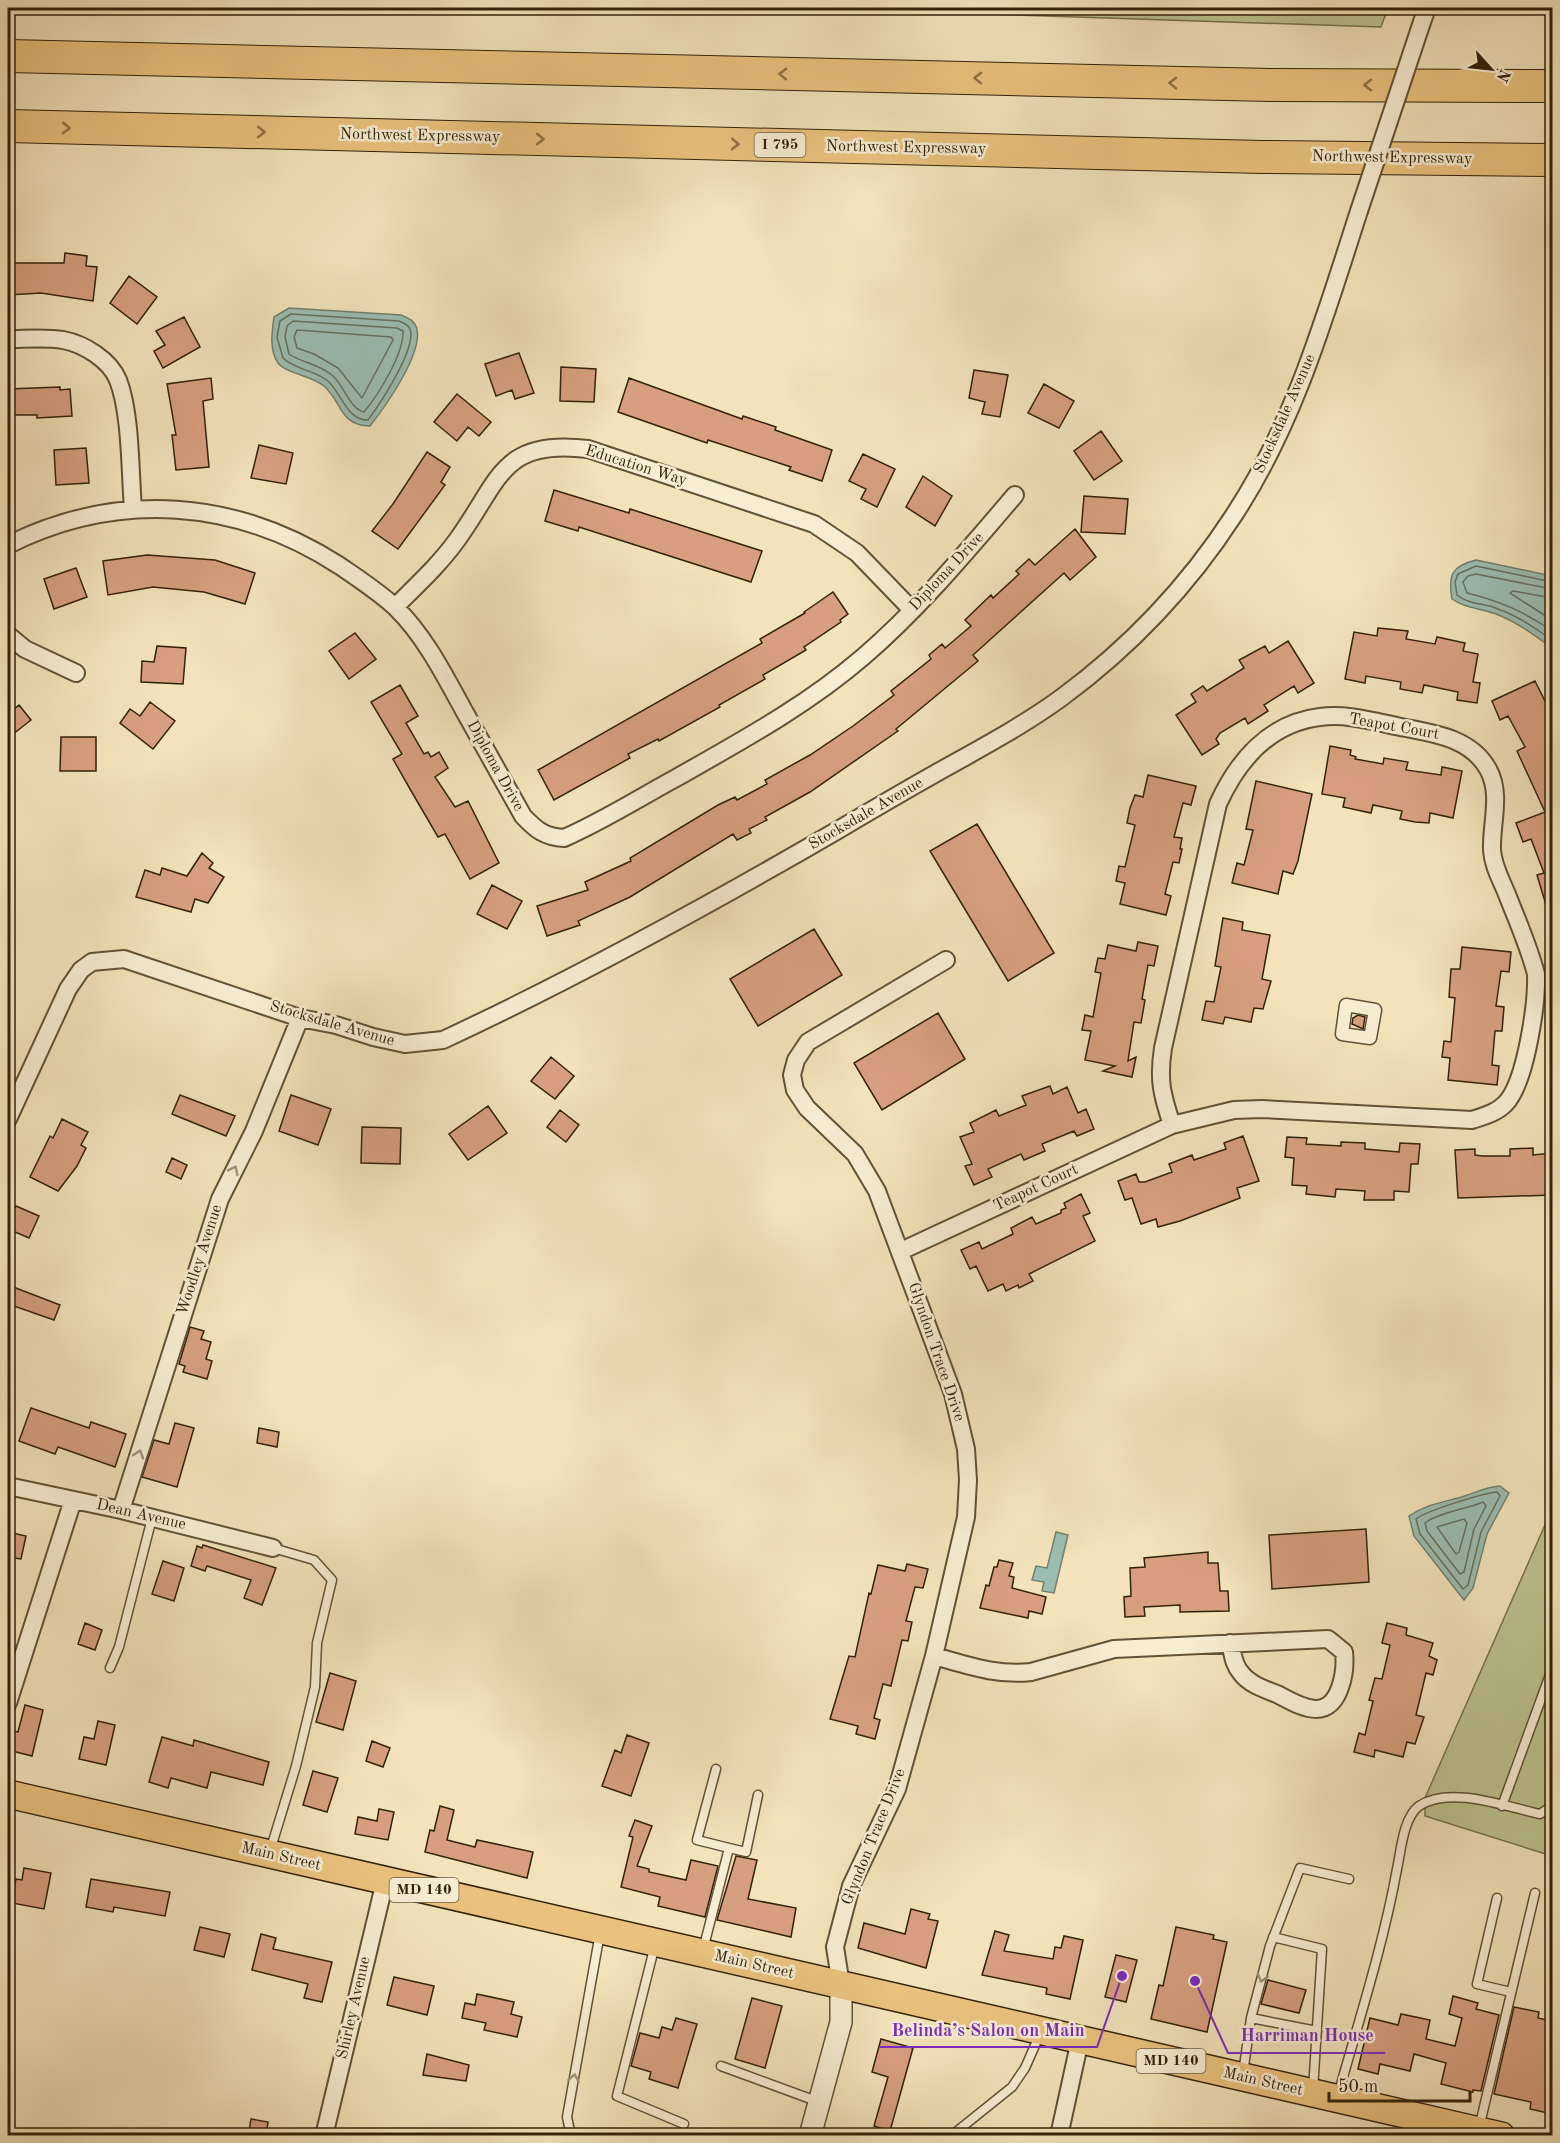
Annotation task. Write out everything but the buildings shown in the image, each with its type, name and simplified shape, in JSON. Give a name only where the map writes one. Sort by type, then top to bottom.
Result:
[{"type":"highway","points":[[8,56],[1271,85],[1552,86]]},
{"type":"highway","name":"Northwest Expressway","points":[[8,126],[1263,157],[1552,160]]},
{"type":"main road","name":"Main Street","points":[[8,1794],[1324,2096],[1408,2125],[1490,2133]]},
{"type":"street","name":"Stocksdale Avenue","points":[[8,1119],[68,989],[81,970],[92,962],[124,959],[300,1018],[405,1044],[443,1040],[722,897],[1006,734],[1060,699],[1139,632],[1172,597],[1206,554],[1248,492],[1273,447],[1299,388],[1424,15]]},
{"type":"street","points":[[8,339],[63,340],[78,345],[106,363],[117,378],[123,399],[133,509]]},
{"type":"street","name":"Education Way","points":[[395,607],[442,560],[499,474],[518,457],[539,448],[564,446],[588,449],[814,524],[857,553],[912,610]]},
{"type":"street","name":"Diploma Drive","points":[[8,545],[33,533],[80,518],[133,509],[174,508],[250,522],[287,536],[321,554],[395,607],[422,639],[448,681],[523,816],[537,831],[552,837],[564,838],[760,731],[807,701],[864,657],[912,610],[1015,495]]},
{"type":"street","points":[[8,635],[26,649],[76,673]]},
{"type":"street","name":"Teapot Court","points":[[901,1251],[1172,1125],[1234,1110],[1262,1109],[1472,1120],[1490,1114],[1512,1095],[1520,1078],[1537,991],[1536,974],[1494,864],[1493,780],[1482,761],[1462,743],[1444,735],[1345,717],[1321,717],[1280,730],[1259,743],[1243,760],[1228,782],[1218,804],[1163,1048],[1160,1072],[1161,1092],[1172,1125]]},
{"type":"street","name":"Glyndon Trace Drive","points":[[841,1985],[835,1947],[851,1886],[897,1789],[934,1656],[966,1517],[968,1480],[966,1449],[953,1394],[901,1251],[866,1169],[855,1154],[807,1108],[795,1090],[792,1075],[796,1060],[808,1042],[946,960]]},
{"type":"street","name":"Woodley Avenue","points":[[121,1510],[216,1210],[254,1131],[300,1018]]},
{"type":"street","name":"Dean Avenue","points":[[8,1486],[121,1510],[273,1548]]},
{"type":"street","points":[[8,1703],[73,1500]]},
{"type":"street","points":[[934,1656],[999,1673],[1017,1674],[1114,1650],[1230,1642],[1328,1639],[1344,1652],[1345,1662],[1339,1690],[1327,1706],[1317,1709],[1304,1706],[1254,1685],[1242,1676],[1234,1664],[1230,1642]]},
{"type":"street","name":"Shirley Avenue","points":[[324,2136],[385,1881]]},
{"type":"street","points":[[810,2136],[841,2022],[841,1985]]},
{"type":"street","points":[[1059,2136],[1080,2040]]},
{"type":"lane","points":[[110,1668],[119,1647],[152,1518]]},
{"type":"lane","points":[[269,1854],[315,1687],[316,1642],[332,1581],[314,1560],[273,1548]]},
{"type":"lane","points":[[1502,1806],[1552,1669]]},
{"type":"lane","points":[[716,1769],[697,1840],[746,1852],[758,1795]]},
{"type":"lane","points":[[1324,2096],[1390,1909],[1403,1838],[1411,1816],[1419,1806],[1456,1796],[1540,1814],[1552,1806]]},
{"type":"lane","points":[[702,1953],[729,1848]]},
{"type":"lane","points":[[1242,2077],[1251,2018],[1273,1938],[1300,1868],[1348,1879]]},
{"type":"lane","points":[[1490,2133],[1511,1992],[1535,1893]]},
{"type":"lane","points":[[1497,1898],[1477,1984],[1511,1992]]},
{"type":"lane","points":[[570,2136],[567,2117],[600,1930]]},
{"type":"lane","points":[[1273,1938],[1322,1949],[1317,2031],[1324,2096]]},
{"type":"lane","points":[[656,1942],[617,2096],[684,2124]]},
{"type":"lane","points":[[1251,2018],[1317,2031]]},
{"type":"lane","points":[[951,2136],[1012,2087],[1026,2068],[1042,2031]]},
{"type":"lane","points":[[721,2066],[821,2102]]},
{"type":"green space","points":[[802,8],[1388,8],[1381,27]]},
{"type":"green space","points":[[1552,1509],[1552,1856],[1425,1816],[1425,1798]]},
{"type":"water","points":[[289,308],[401,315],[415,324],[417,341],[414,353],[393,394],[370,426],[352,422],[319,382],[287,370],[278,363],[272,346],[274,317]]},
{"type":"water","points":[[1476,560],[1552,576],[1552,648],[1504,617],[1463,605],[1452,599],[1451,578],[1453,573],[1461,565]]},
{"type":"water","points":[[1500,1486],[1509,1493],[1487,1534],[1473,1588],[1464,1600],[1414,1536],[1409,1516],[1432,1505]]},
{"type":"water","points":[[1056,1532],[1068,1535],[1054,1593],[1042,1591],[1044,1582],[1032,1580],[1036,1566],[1047,1568]]},
{"type":"place","name":"Belinda’s Salon on Main","points":[[1122,1976]]},
{"type":"place","name":"Harriman House","points":[[1195,1981]]}]
